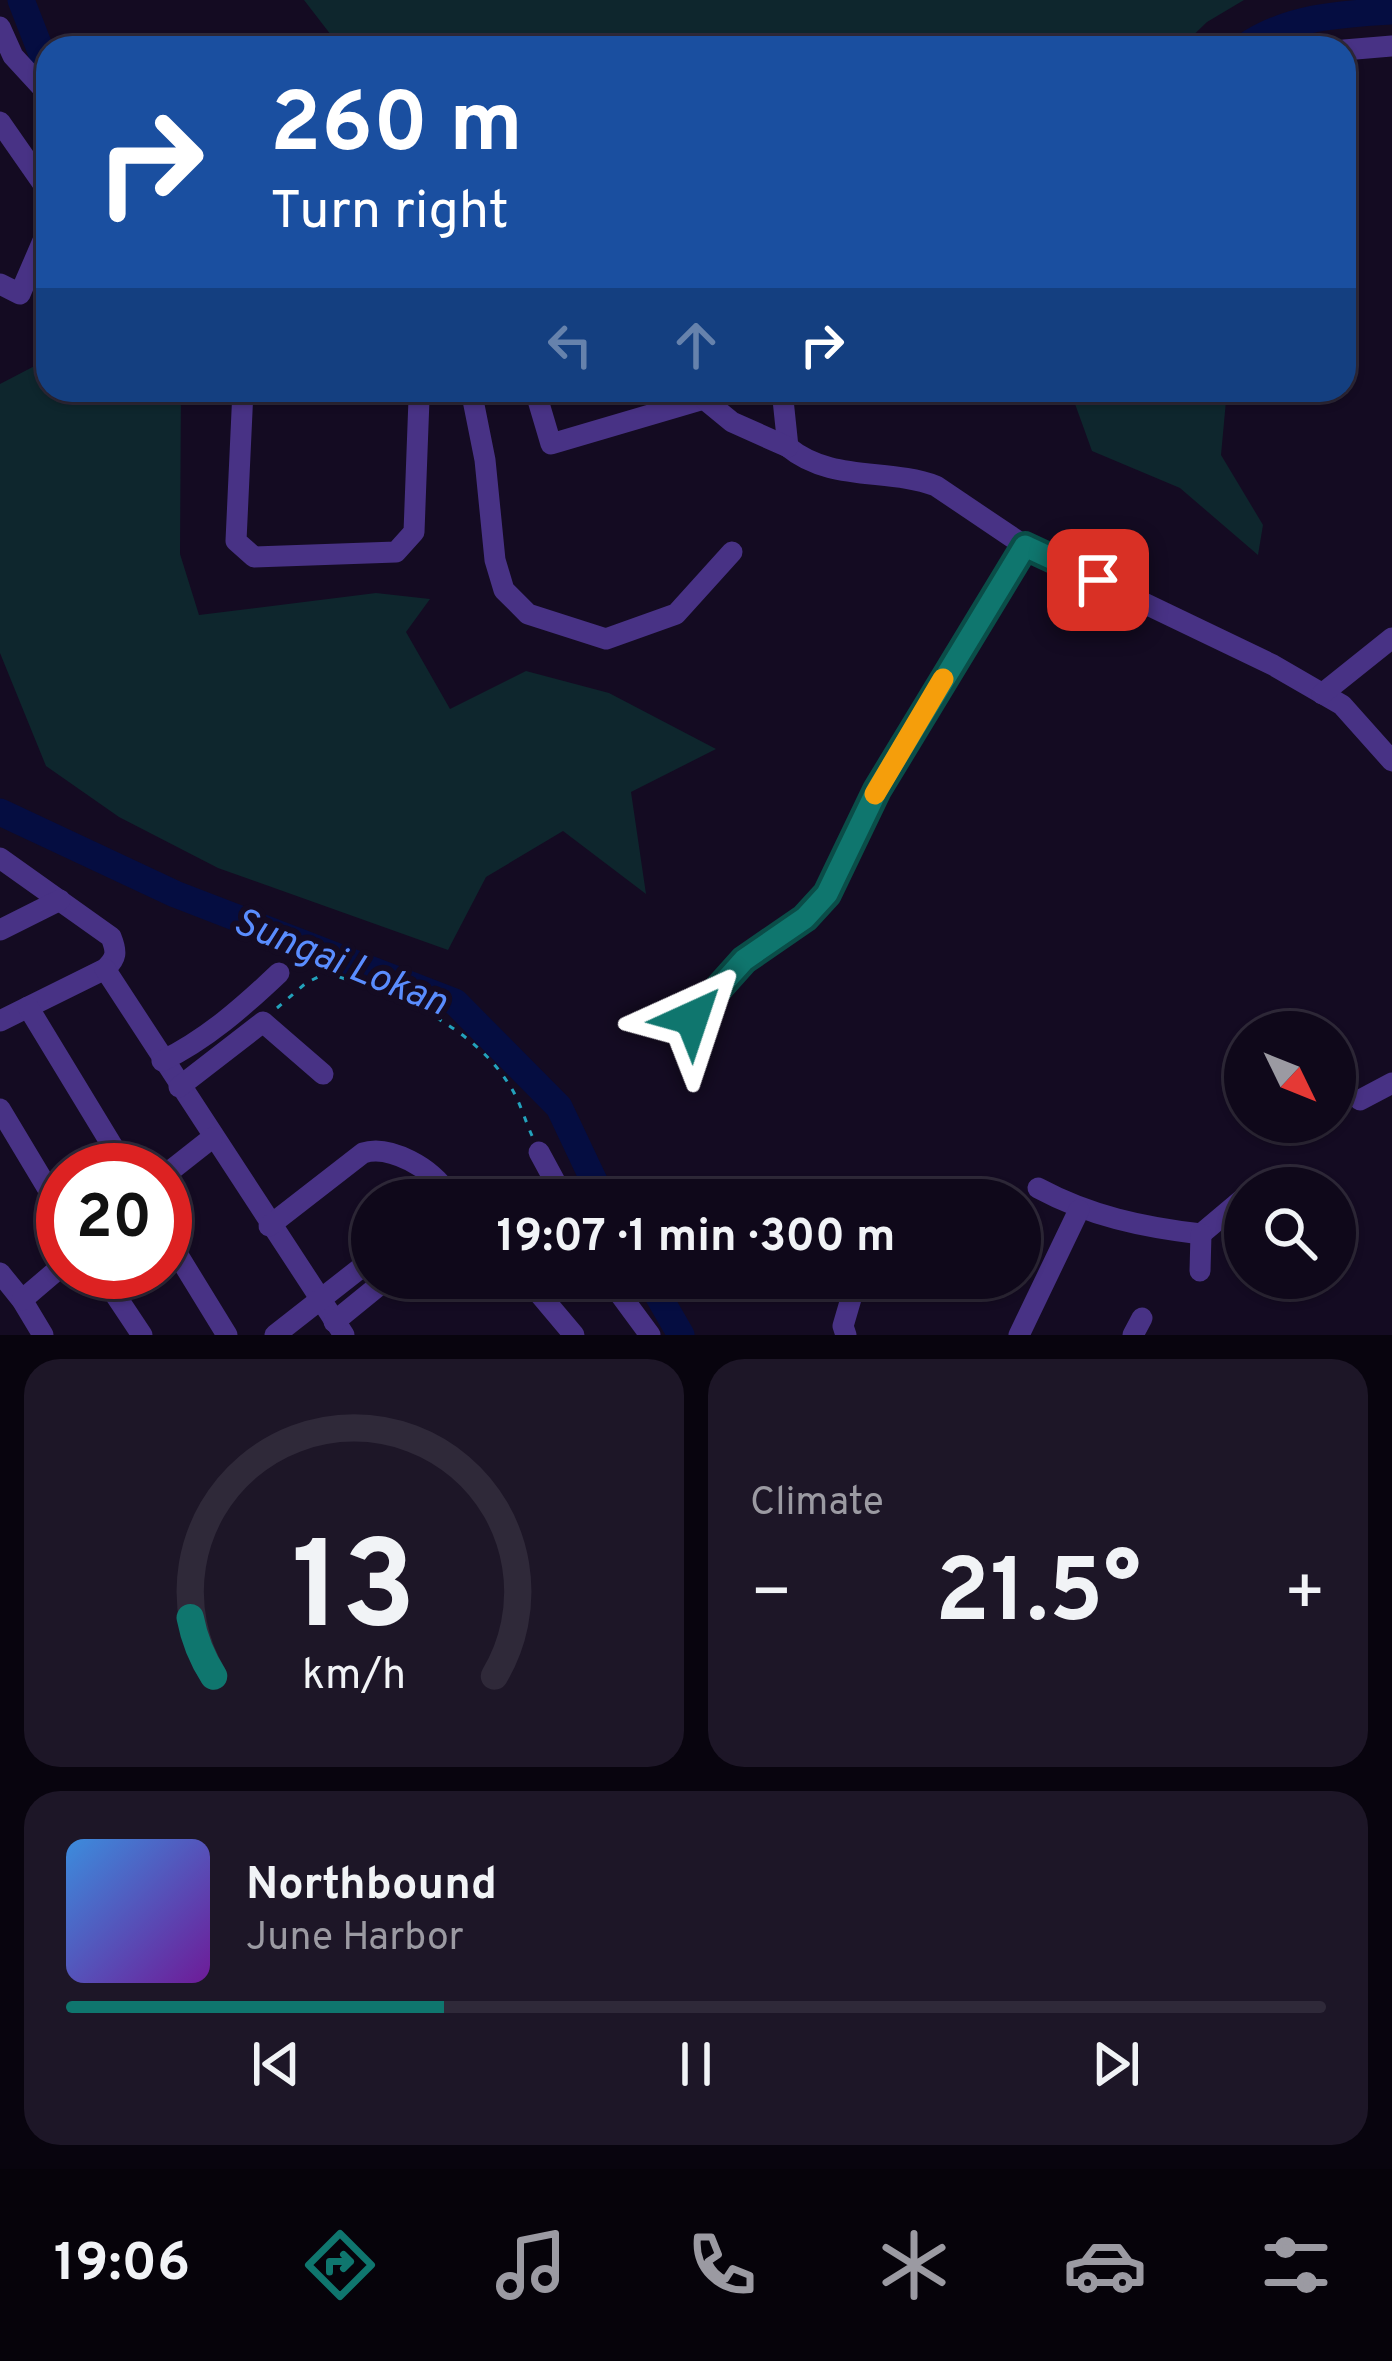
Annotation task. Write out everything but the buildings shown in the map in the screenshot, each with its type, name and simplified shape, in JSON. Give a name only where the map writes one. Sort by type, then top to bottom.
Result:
[{"type":"street","points":[[0,27],[13,56],[36,81]]},
{"type":"street","points":[[1356,49],[1392,46]]},
{"type":"street","points":[[0,122],[36,174]]},
{"type":"street","points":[[0,284],[20,294],[36,257]]},
{"type":"street","points":[[242,402],[236,541],[254,557],[396,552],[406,544],[414,532],[418,402]]},
{"type":"street","points":[[473,402],[485,460],[495,560],[504,590],[528,614],[606,639],[676,614],[732,552]]},
{"type":"street","points":[[539,402],[551,444],[680,402]]},
{"type":"street","points":[[712,402],[732,422],[788,446],[802,458],[867,476],[936,486],[1025,546],[1273,665],[1342,706],[1392,761]]},
{"type":"street","points":[[783,402],[788,446]]},
{"type":"street","points":[[673,1033],[744,960],[805,918],[827,894],[877,790],[1025,546]]},
{"type":"street","points":[[1322,694],[1392,638]]},
{"type":"street","points":[[0,858],[111,937],[110,960],[162,1061],[339,1329],[368,1299]]},
{"type":"street","points":[[0,930],[60,900]]},
{"type":"street","points":[[0,1021],[110,960]]},
{"type":"street","points":[[162,1061],[234,1016],[279,973]]},
{"type":"street","points":[[28,1007],[111,1143]]},
{"type":"street","points":[[179,1088],[263,1022],[322,1074]]},
{"type":"street","points":[[1360,1100],[1392,1083]]},
{"type":"street","points":[[0,1109],[36,1169]]},
{"type":"street","points":[[192,1154],[212,1138]]},
{"type":"street","points":[[269,1226],[363,1153],[376,1148],[393,1152],[433,1179]]},
{"type":"street","points":[[539,1152],[554,1179]]},
{"type":"street","points":[[1041,1190],[1079,1210],[1144,1227],[1201,1234],[1224,1215]]},
{"type":"street","points":[[1018,1335],[1079,1210]]},
{"type":"street","points":[[1200,1270],[1201,1234]]},
{"type":"street","points":[[288,1331],[351,1275]]},
{"type":"street","points":[[36,1276],[8,1288],[43,1335]]},
{"type":"street","points":[[192,1278],[227,1335]]},
{"type":"street","points":[[118,1299],[142,1335]]},
{"type":"street","points":[[544,1299],[574,1335]]},
{"type":"street","points":[[623,1299],[650,1335]]},
{"type":"street","points":[[845,1335],[851,1299]]},
{"type":"path","points":[[263,1022],[306,983],[326,973],[449,1024],[474,1043],[510,1086],[539,1152]]},
{"type":"shaded area","points":[[304,0],[1244,0],[1192,36],[332,36]]},
{"type":"shaded area","points":[[36,365],[36,402],[181,402],[180,554],[199,615],[376,593],[430,599],[406,632],[450,709],[526,671],[609,693],[716,749],[631,792],[646,894],[563,831],[486,877],[448,950],[218,868],[119,817],[46,766],[0,653],[0,384]]},
{"type":"shaded area","points":[[1074,402],[1226,402],[1221,455],[1263,525],[1258,555],[1180,488],[1092,451]]},
{"type":"waterway","points":[[21,0],[36,39]]},
{"type":"waterway","points":[[1264,36],[1295,23],[1392,11]]},
{"type":"waterway","name":"Sungai Lokan","points":[[0,812],[175,894],[455,1002],[559,1107],[593,1179]]},
{"type":"waterway","name":"Sungai Lokan","points":[[660,1299],[681,1335]]},
{"type":"slow traffic","points":[[875,794],[943,679]]},
{"type":"route","points":[[692,1018],[744,960],[805,918],[827,894],[900,749],[1025,546],[1098,580]]}]
